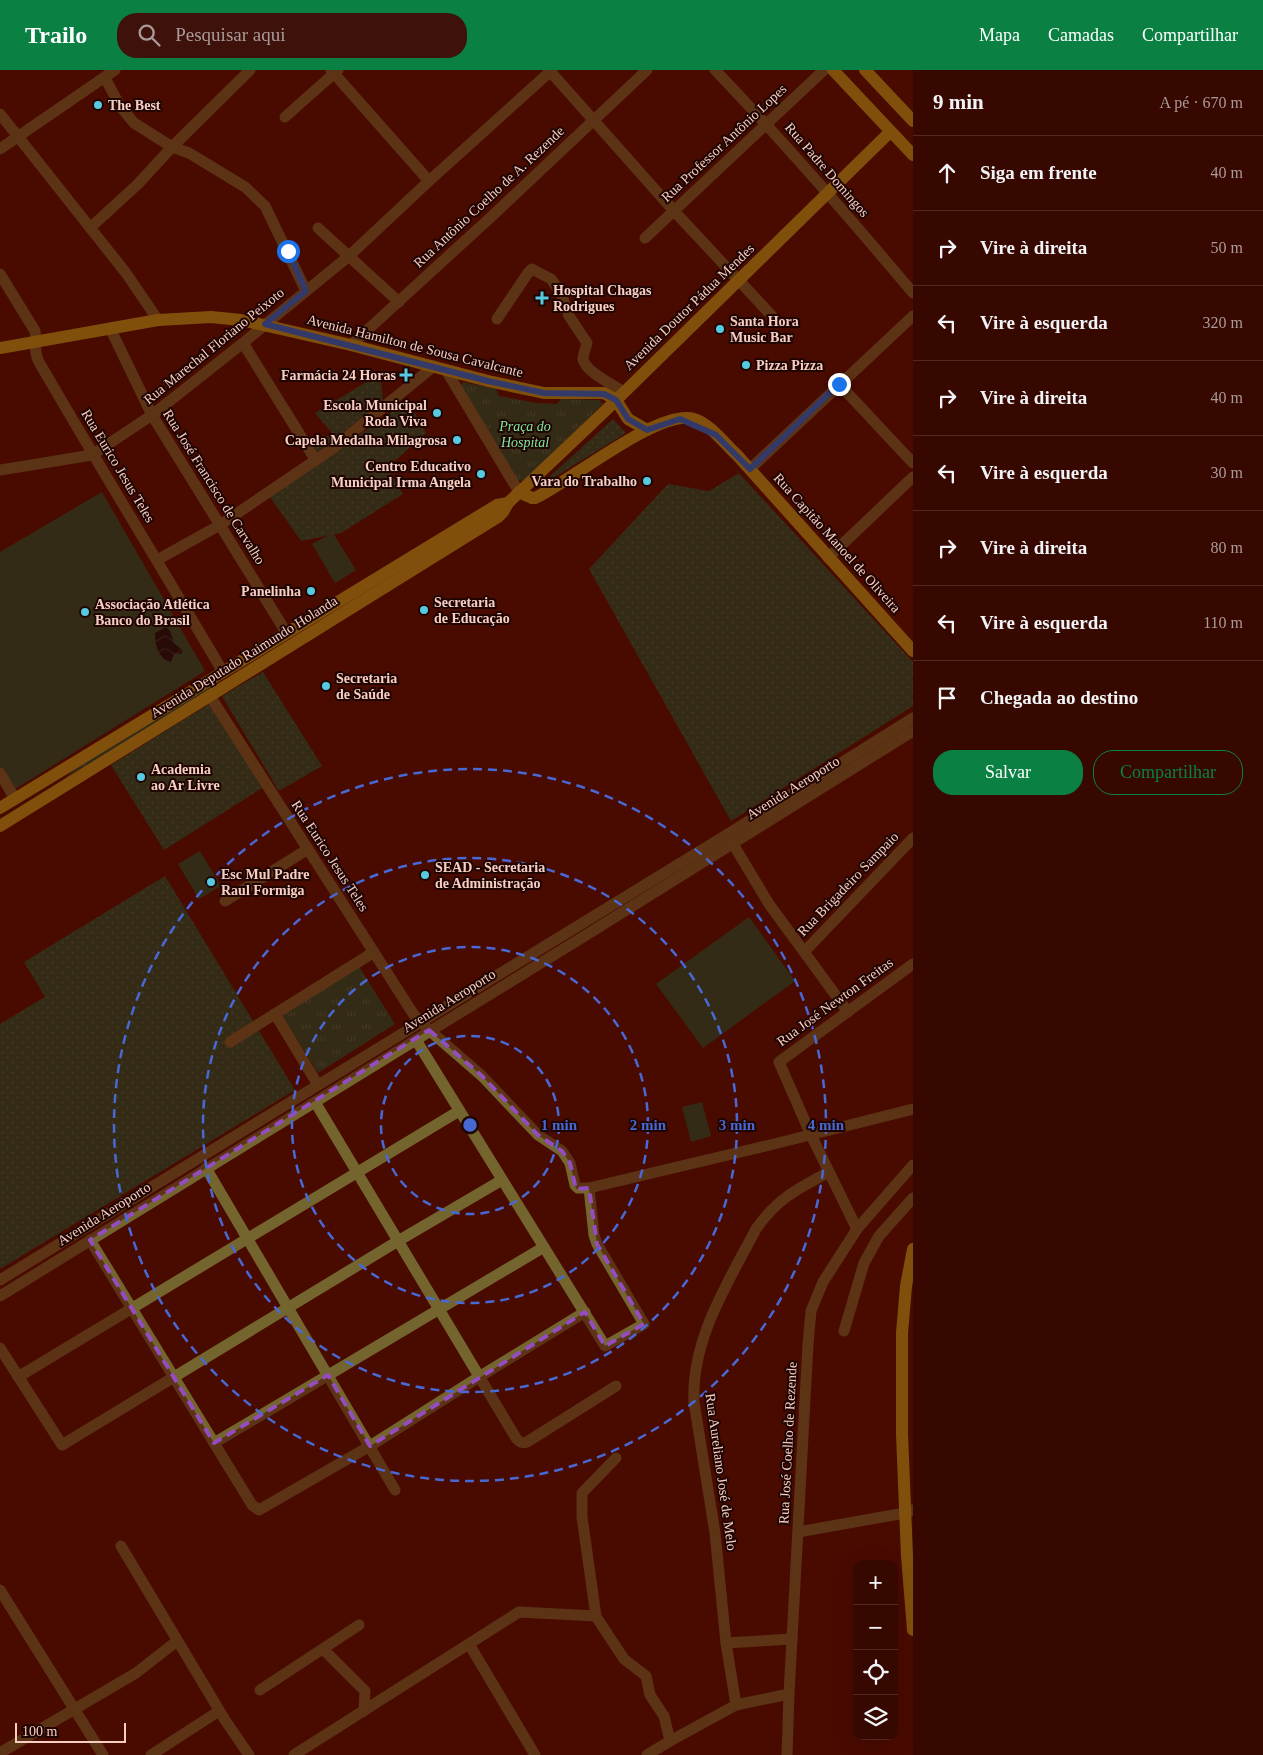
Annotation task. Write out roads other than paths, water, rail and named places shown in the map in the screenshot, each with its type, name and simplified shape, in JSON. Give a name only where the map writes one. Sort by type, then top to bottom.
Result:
[{"type":"main road","points":[[833,70],[913,155]]},
{"type":"main road","points":[[865,70],[913,121]]},
{"type":"main road","name":"Avenida Doutor Pádua Mendes","points":[[503,507],[620,396],[890,132]]},
{"type":"main road","name":"Avenida Hamilton de Sousa Cavalcante","points":[[0,348],[158,320],[211,317],[265,324],[488,381],[544,393],[620,396]]},
{"type":"main road","points":[[620,396],[628,419],[629,440]]},
{"type":"main road","points":[[628,419],[647,430]]},
{"type":"main road","name":"Rua Capitão Manoel de Oliveira","points":[[647,430],[680,419],[716,435],[750,469],[828,558],[913,649]]},
{"type":"main road","points":[[519,492],[536,498],[647,430]]},
{"type":"main road","name":"Avenida Deputado Raimundo Holanda","points":[[0,808],[286,632],[503,507]]},
{"type":"main road","name":"Avenida Deputado Raimundo Holanda","points":[[0,826],[482,528],[503,507]]},
{"type":"main road","points":[[57,772],[64,786]]},
{"type":"main road","points":[[913,1249],[906,1286],[902,1345],[902,1434],[909,1511],[913,1630]]},
{"type":"street","points":[[0,149],[115,70]]},
{"type":"street","points":[[90,228],[138,184],[172,147],[250,70]]},
{"type":"street","points":[[550,70],[674,210],[772,316]]},
{"type":"street","name":"Rua Marechal Floriano Peixoto","points":[[0,470],[92,455],[152,415],[349,256],[550,70]]},
{"type":"street","name":"Rua Antônio Coelho de A. Rezende","points":[[351,345],[484,224],[647,70]]},
{"type":"street","name":"Rua Padre Domingos","points":[[715,70],[827,192],[913,293]]},
{"type":"street","name":"Rua Professor Antônio Lopes","points":[[645,238],[824,70]]},
{"type":"street","points":[[285,117],[334,71],[429,181]]},
{"type":"street","points":[[104,78],[120,106],[134,123],[172,147],[189,153],[245,187],[265,206],[306,291]]},
{"type":"street","points":[[0,114],[126,273],[158,320]]},
{"type":"street","points":[[318,228],[399,302]]},
{"type":"street","points":[[497,319],[528,272],[532,269],[551,279],[561,293],[569,316],[587,343],[583,358],[585,362],[597,376],[620,396]]},
{"type":"street","name":"Rua Eurico Jesus Teles","points":[[0,274],[32,324],[37,341],[34,349],[35,355],[92,455],[223,672]]},
{"type":"street","points":[[750,469],[913,316]]},
{"type":"street","name":"Rua José Francisco de Carvalho","points":[[110,328],[152,415],[286,632]]},
{"type":"street","points":[[243,343],[315,459]]},
{"type":"street","points":[[157,560],[220,525],[332,449],[440,368],[519,492]]},
{"type":"street","points":[[839,384],[913,463]]},
{"type":"street","points":[[828,558],[913,477]]},
{"type":"street","name":"Rua Eurico Jesus Teles","points":[[210,696],[420,1022],[482,1076],[538,1135],[562,1151],[570,1163],[575,1185],[583,1188],[597,1244],[644,1324],[605,1346],[585,1312]]},
{"type":"street","name":"Avenida Aeroporto","points":[[0,1280],[728,834],[913,718]]},
{"type":"street","name":"Avenida Aeroporto","points":[[0,1296],[913,731]]},
{"type":"street","points":[[0,773],[15,798]]},
{"type":"street","name":"Rua Brigadeiro Sampaio","points":[[805,951],[913,838]]},
{"type":"street","points":[[733,844],[769,904],[848,1012]]},
{"type":"street","points":[[225,901],[308,848]]},
{"type":"street","points":[[230,1042],[374,952]]},
{"type":"street","name":"Rua José Newton Freitas","points":[[811,1135],[780,1066],[780,1062],[913,964]]},
{"type":"street","points":[[275,1014],[318,1085]]},
{"type":"street","points":[[90,1240],[252,1505],[260,1510],[370,1446],[479,1376],[585,1312],[416,1040]]},
{"type":"street","points":[[315,1102],[516,1438],[522,1443],[528,1442],[616,1386]]},
{"type":"street","points":[[583,1188],[811,1135],[913,1109]]},
{"type":"street","points":[[18,1378],[460,1111]]},
{"type":"street","points":[[811,1135],[857,1229]]},
{"type":"street","name":"Rua José Coelho de Rezende","points":[[787,1755],[788,1694],[808,1344],[812,1311],[823,1282],[857,1229],[913,1165]]},
{"type":"street","points":[[206,1168],[395,1490]]},
{"type":"street","name":"Rua Aureliano José de Melo","points":[[736,1705],[726,1643],[715,1533],[694,1402],[697,1363],[708,1323],[763,1219],[783,1198],[829,1172]]},
{"type":"street","points":[[0,1348],[62,1445],[502,1180]]},
{"type":"street","points":[[844,1332],[864,1263],[879,1236],[913,1198]]},
{"type":"street","points":[[214,1443],[544,1247]]},
{"type":"street","points":[[616,1458],[582,1493],[582,1516],[595,1616],[624,1659],[646,1676],[650,1695],[664,1716],[670,1741]]},
{"type":"street","points":[[798,1532],[909,1511]]},
{"type":"street","points":[[121,1546],[219,1711],[249,1755]]},
{"type":"street","points":[[0,1590],[103,1755]]},
{"type":"street","points":[[294,1755],[518,1612],[595,1616]]},
{"type":"street","points":[[260,1690],[359,1624]]},
{"type":"street","points":[[726,1643],[792,1640]]},
{"type":"street","points":[[0,1753],[136,1673],[177,1641]]},
{"type":"street","points":[[469,1644],[535,1755]]},
{"type":"street","points":[[323,1649],[365,1690],[364,1711]]},
{"type":"street","points":[[647,1755],[736,1705],[788,1694]]},
{"type":"street","points":[[151,1755],[219,1711]]},
{"type":"water","points":[[166,627],[170,631],[174,643],[183,651],[181,654],[174,654],[171,662],[160,655],[156,642],[155,633]]},
{"type":"place","name":"The Best","points":[[98,105]]},
{"type":"place","name":"Hospital Chagas Rodrigues","points":[[542,298]]},
{"type":"place","name":"Santa Hora Music Bar","points":[[720,329]]},
{"type":"place","name":"Pizza Pizza","points":[[746,365]]},
{"type":"place","name":"Farmácia 24 Horas","points":[[406,375]]},
{"type":"place","name":"Escola Municipal Roda Viva","points":[[437,413]]},
{"type":"place","name":"Capela Medalha Milagrosa","points":[[457,440]]},
{"type":"place","name":"Centro Educativo Municipal Irma Angela","points":[[481,474]]},
{"type":"place","name":"Vara do Trabalho","points":[[647,481]]},
{"type":"place","name":"Panelinha","points":[[311,591]]},
{"type":"place","name":"Secretaria de Educação","points":[[424,610]]},
{"type":"place","name":"Associação Atlética Banco do Brasil","points":[[85,612]]},
{"type":"place","name":"Secretaria de Saúde","points":[[326,686]]},
{"type":"place","name":"Academia ao Ar Livre","points":[[141,777]]},
{"type":"place","name":"SEAD - Secretaria de Administração","points":[[425,875]]},
{"type":"place","name":"Esc Mul Padre Raul Formiga","points":[[211,882]]},
{"type":"park label","name":"Praça do Hospital","points":[[525,434]]}]
